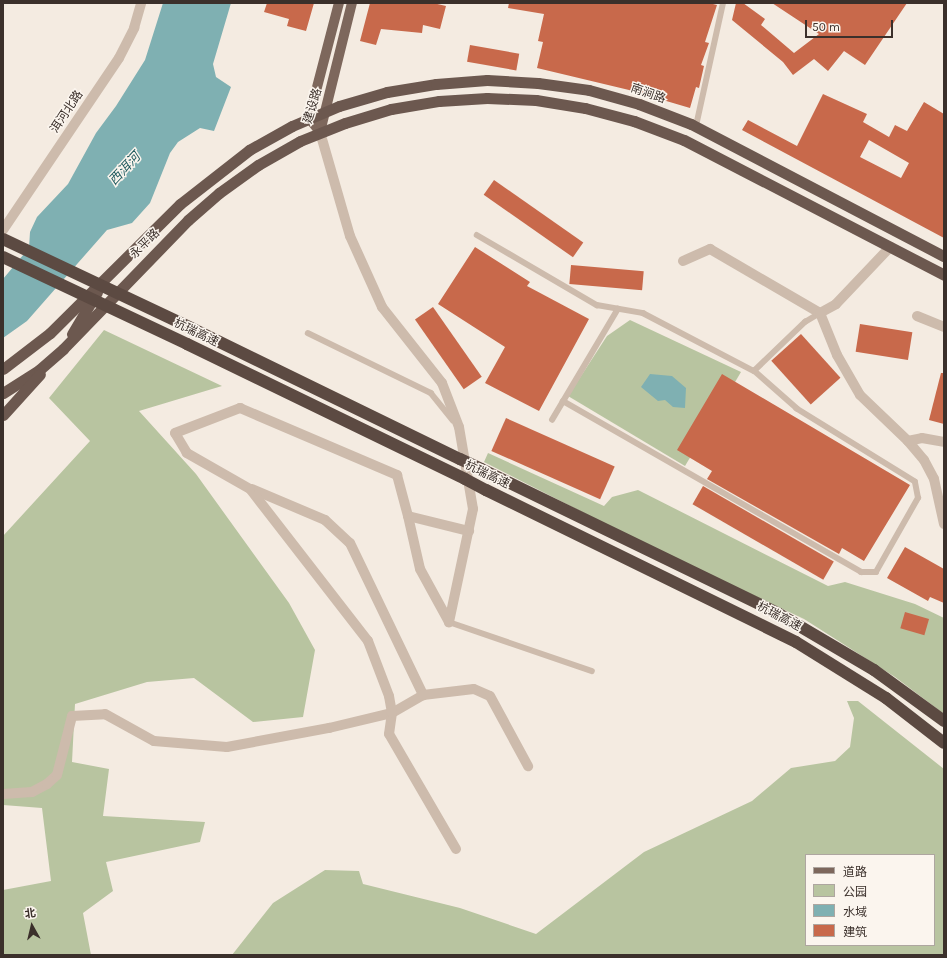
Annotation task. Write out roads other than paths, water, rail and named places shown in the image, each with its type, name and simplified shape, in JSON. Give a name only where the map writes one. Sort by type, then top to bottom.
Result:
[{"type":"highway","name":"南涧路","points":[[316,115],[362,99],[411,87],[462,81],[512,81],[564,86],[614,96],[696,126],[944,256]]},
{"type":"highway","points":[[320,132],[391,109],[463,99],[524,99],[585,108],[634,121],[684,140],[944,275]]},
{"type":"highway","name":"永平路","points":[[3,369],[26,353],[162,220],[208,179],[254,147],[316,115]]},
{"type":"highway","name":"永平路","points":[[3,393],[39,370],[63,349],[157,251],[214,198],[258,165],[320,132]]},
{"type":"highway","name":"杭瑞高速","points":[[3,239],[193,329],[779,614],[874,670],[944,721]]},
{"type":"highway","name":"杭瑞高速","points":[[3,257],[187,344],[796,642],[864,684],[944,743]]},
{"type":"highway","points":[[3,415],[63,349],[106,276]]},
{"type":"main road","name":"建设路","points":[[320,132],[316,115],[339,3]]},
{"type":"main road","name":"建设路","points":[[320,132],[316,115],[352,3]]},
{"type":"street","name":"洱河北路","points":[[3,230],[119,58],[134,28],[141,3]]},
{"type":"street","points":[[320,132],[350,236],[382,307],[442,383],[459,427],[473,508],[449,622]]},
{"type":"street","points":[[820,313],[836,304],[890,247]]},
{"type":"street","points":[[683,261],[710,249],[820,313],[837,355],[860,395],[908,441],[924,460],[934,478],[944,524]]},
{"type":"street","points":[[918,316],[944,327]]},
{"type":"street","points":[[423,695],[350,543],[325,520],[250,489],[188,453],[174,433],[240,408],[398,475],[420,570],[449,622]]},
{"type":"street","points":[[908,441],[922,438],[944,442]]},
{"type":"street","points":[[250,489],[368,641],[389,696],[392,713],[389,734],[456,848]]},
{"type":"street","points":[[408,516],[469,531]]},
{"type":"street","points":[[3,794],[32,792],[47,784],[57,775],[72,716],[104,714],[154,741],[228,746],[328,728],[392,713],[423,695],[474,689],[490,696],[528,766]]},
{"type":"lane","points":[[696,126],[723,3]]},
{"type":"lane","points":[[477,236],[597,305],[643,313],[754,372],[797,408],[915,482],[918,498],[876,572],[861,572],[563,401]]},
{"type":"lane","points":[[552,420],[618,309]]},
{"type":"lane","points":[[754,372],[805,322],[820,313]]},
{"type":"lane","points":[[308,333],[431,393],[459,427]]},
{"type":"lane","points":[[449,622],[592,671]]},
{"type":"water","name":"西洱河","points":[[163,3],[231,3],[213,64],[216,77],[231,87],[214,131],[200,128],[178,142],[170,153],[150,203],[132,223],[107,230],[27,321],[3,338],[3,279],[29,248],[30,232],[37,217],[68,184],[96,133],[116,106],[145,60]]},
{"type":"water","points":[[650,374],[672,376],[686,388],[685,408],[673,407],[665,400],[658,401],[641,387]]}]
